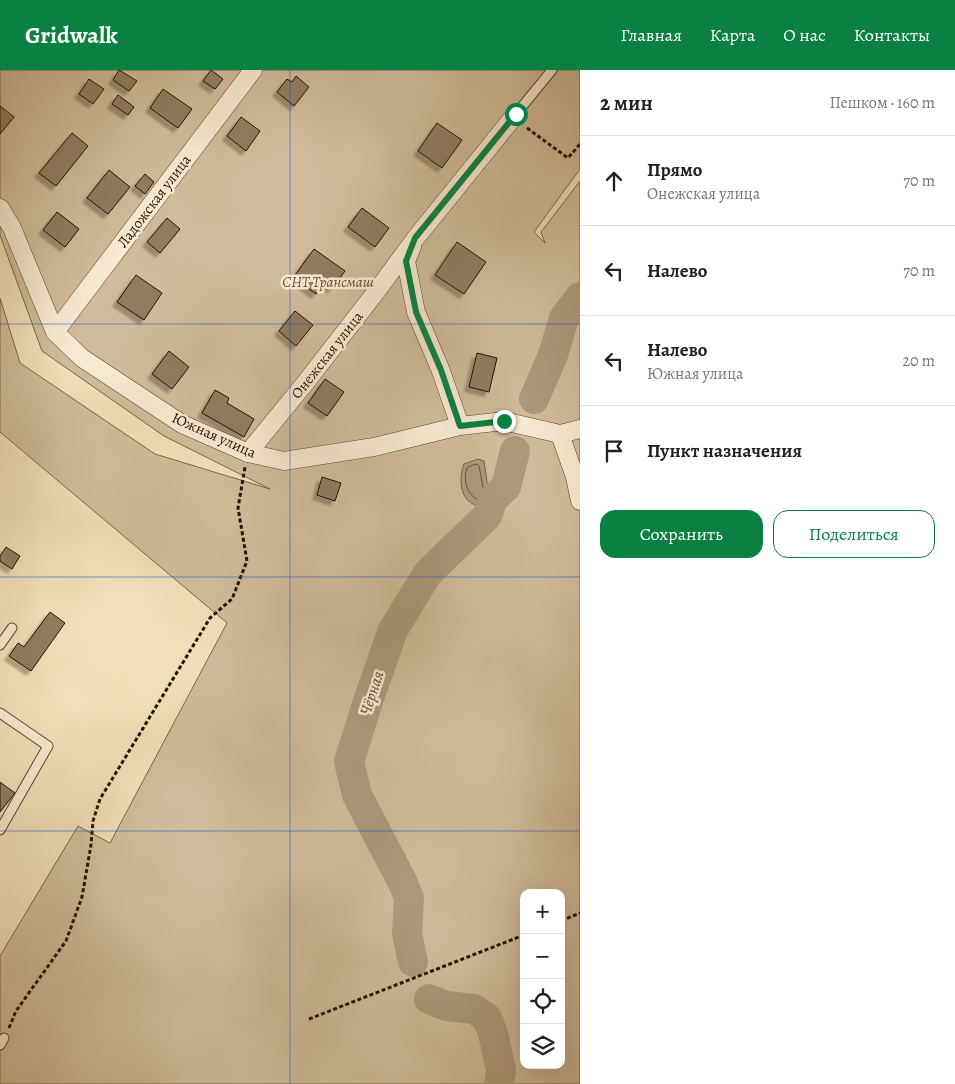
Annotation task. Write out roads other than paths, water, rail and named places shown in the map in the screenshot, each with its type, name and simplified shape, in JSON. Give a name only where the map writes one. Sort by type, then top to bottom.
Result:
[{"type":"street","name":"Ладожская улица","points":[[56,332],[253,70]]},
{"type":"street","name":"Онежская улица","points":[[248,453],[306,382],[415,238],[515,116]]},
{"type":"street","name":"Южная улица","points":[[0,208],[12,228],[56,332],[82,358],[182,424],[248,453],[284,461],[374,447],[460,426],[504,421],[560,434]]},
{"type":"street","points":[[415,238],[406,261],[416,312],[441,370],[460,426]]},
{"type":"street","points":[[580,429],[560,434],[575,477],[580,501]]},
{"type":"lane","points":[[515,116],[552,70]]},
{"type":"lane","points":[[0,645],[12,628]]},
{"type":"lane","points":[[0,713],[48,746],[0,830]]},
{"type":"water","points":[[478,459],[484,461],[490,503],[485,506],[475,505],[468,501],[461,486],[461,474],[464,464]]},
{"type":"waterway","name":"Чёрная","points":[[534,399],[553,355],[564,318],[580,297]]},
{"type":"waterway","name":"Чёрная","points":[[413,962],[407,933],[409,898],[357,795],[349,762],[393,630],[428,573],[487,516],[493,499],[506,487],[515,451]]},
{"type":"waterway","name":"Чёрная","points":[[429,999],[446,1006],[474,1009],[487,1018],[493,1033],[501,1070],[499,1084]]},
{"type":"park label","name":"СНТ Трансмаш","points":[[328,282]]}]
